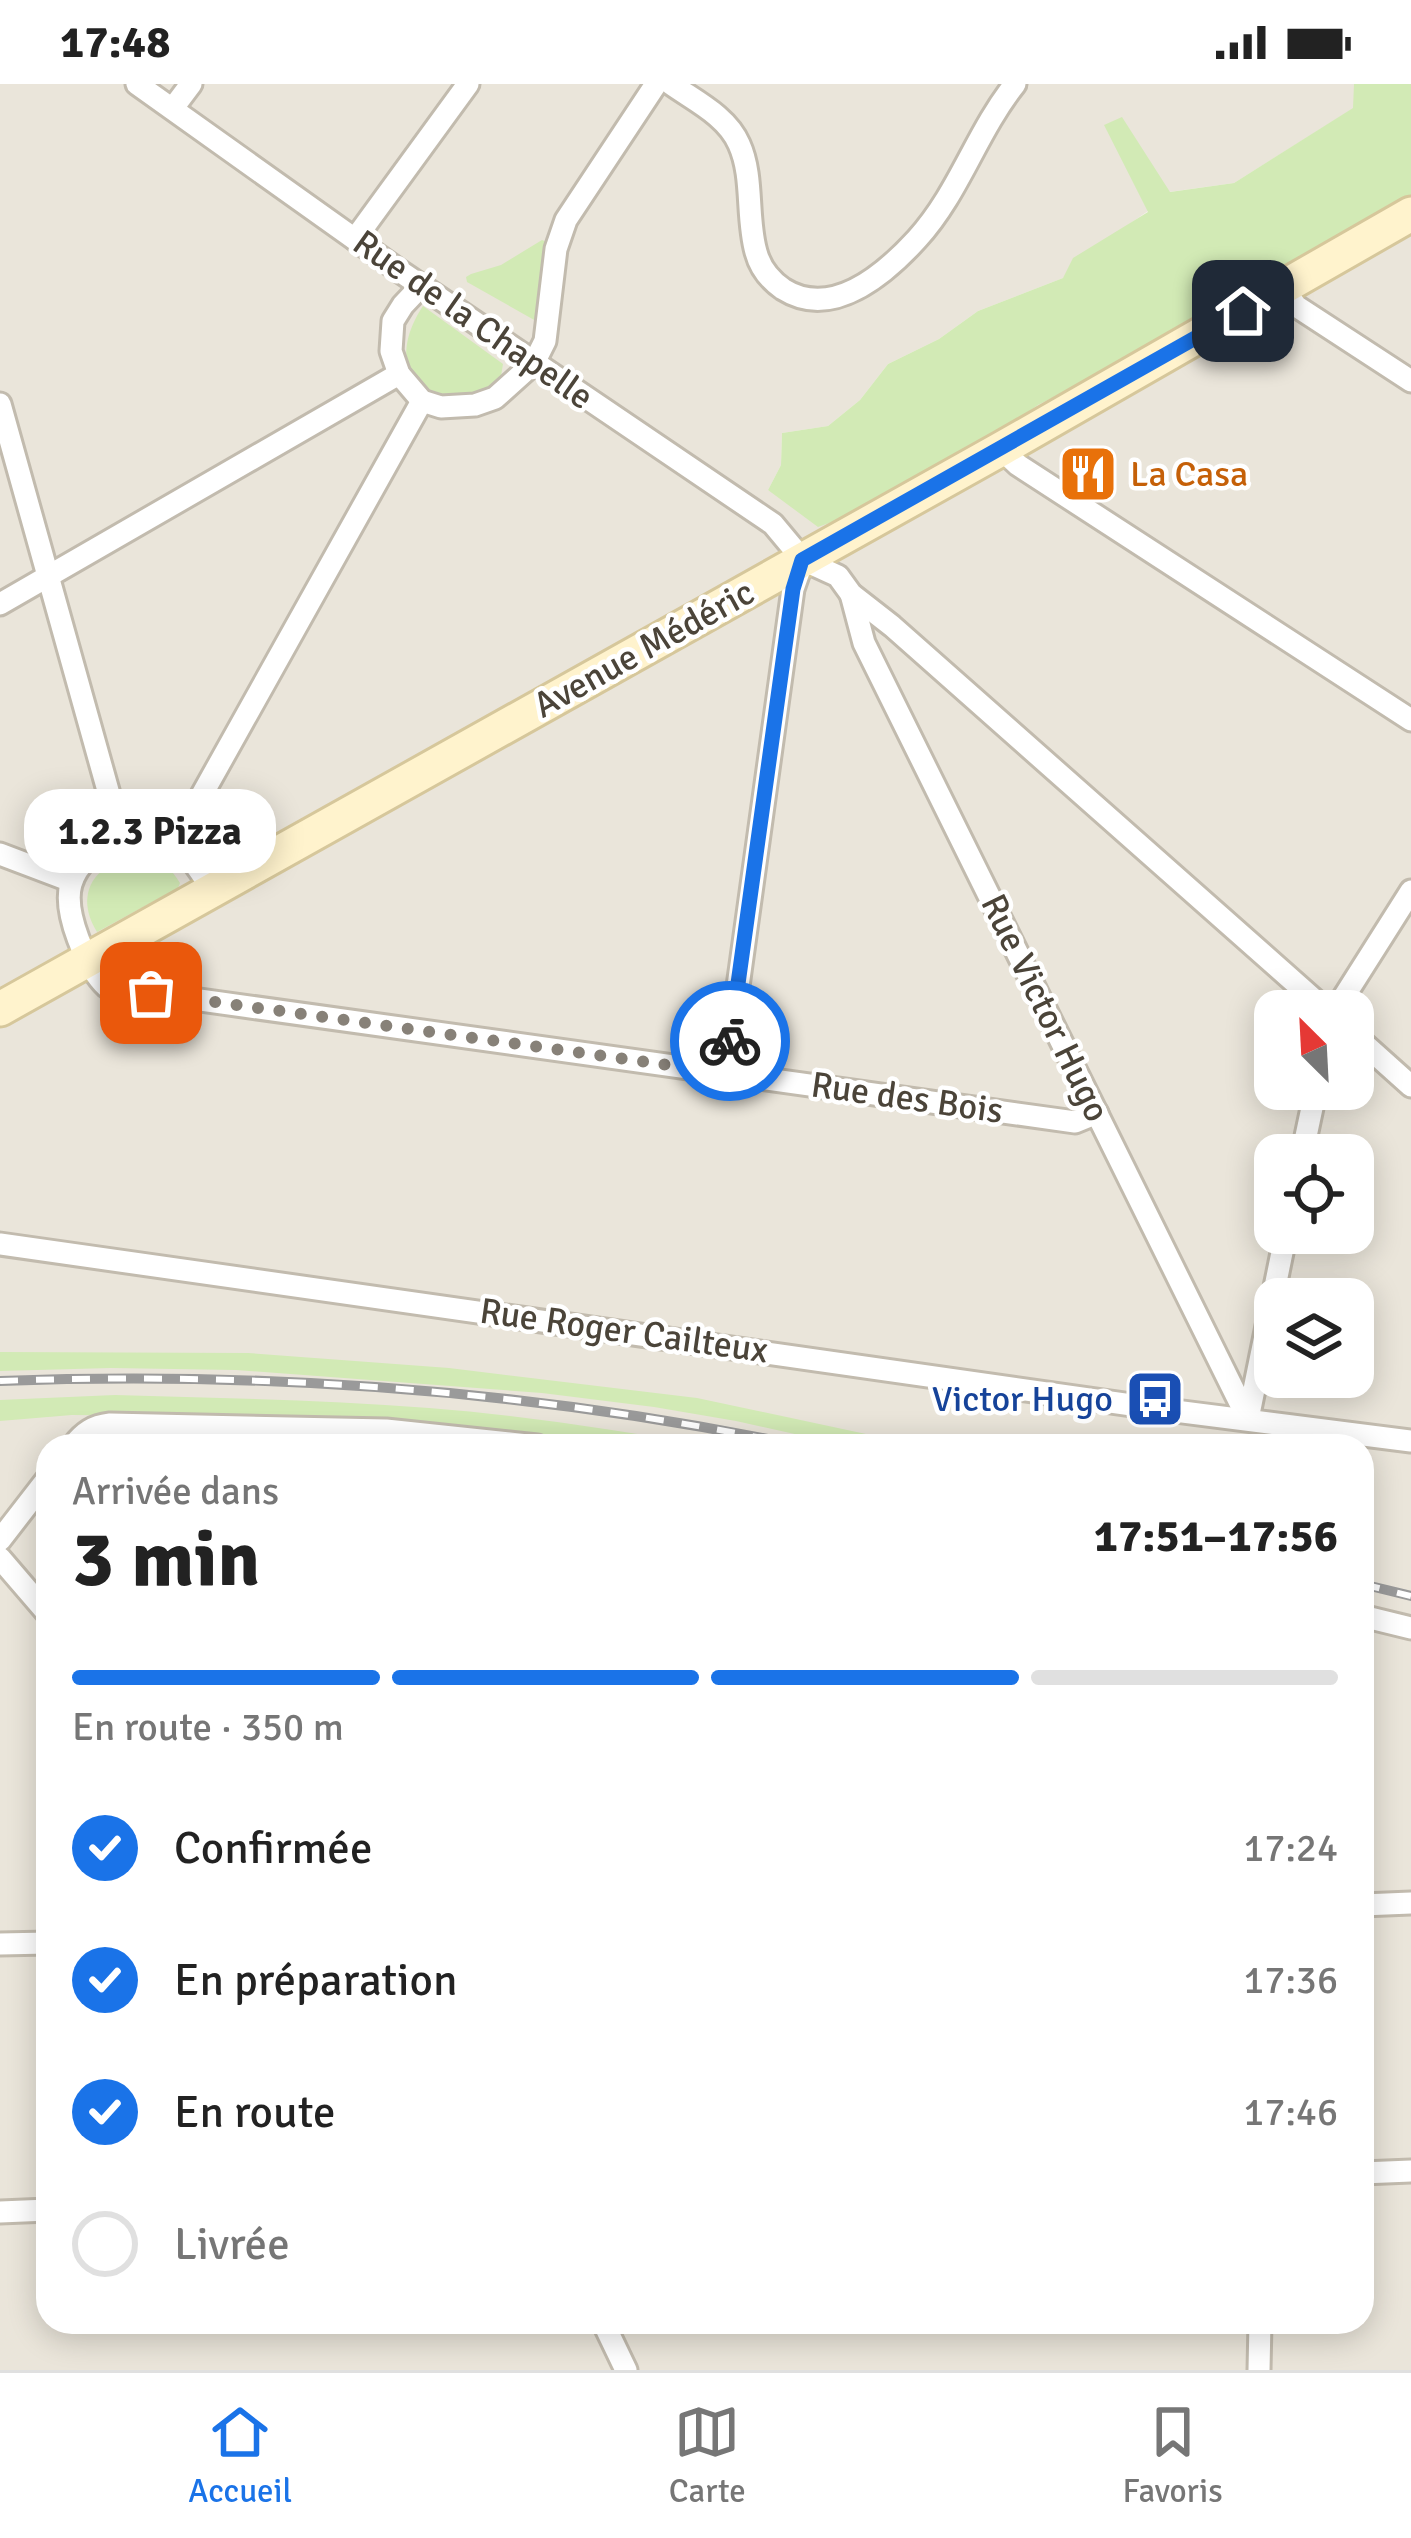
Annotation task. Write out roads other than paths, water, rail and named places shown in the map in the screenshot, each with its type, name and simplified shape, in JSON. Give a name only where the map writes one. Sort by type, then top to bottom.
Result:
[{"type":"main road","name":"Avenue Médéric","points":[[0,1009],[1411,214]]},
{"type":"street","name":"Rue de la Chapelle","points":[[137,84],[421,286],[773,524],[802,560],[838,576],[850,595],[892,626],[1307,990]]},
{"type":"street","points":[[173,108],[191,84]]},
{"type":"street","points":[[355,239],[467,84]]},
{"type":"street","points":[[421,286],[393,321],[391,351],[399,374],[422,401],[441,407],[475,405],[495,398],[534,363],[545,341],[556,249],[566,220],[656,84]]},
{"type":"street","points":[[671,84],[718,117],[738,139],[745,158],[756,253],[763,268],[788,292],[824,300],[858,289],[917,239],[952,194],[976,141],[1015,84]]},
{"type":"street","points":[[1283,288],[1296,306],[1411,381]]},
{"type":"street","points":[[0,604],[399,374]]},
{"type":"street","points":[[176,843],[422,401]]},
{"type":"street","points":[[0,404],[121,837]]},
{"type":"street","points":[[1000,449],[1411,720]]},
{"type":"street","points":[[726,1073],[793,589],[802,560]]},
{"type":"street","name":"Rue Victor Hugo","points":[[850,595],[864,643],[1248,1419]]},
{"type":"street","points":[[89,959],[73,925],[71,881],[94,852],[121,837],[176,843],[213,891]]},
{"type":"street","points":[[0,854],[71,881]]},
{"type":"street","points":[[1345,990],[1411,891]]},
{"type":"street","name":"Rue des Bois","points":[[89,959],[107,987],[1075,1122],[1097,1113]]},
{"type":"street","points":[[1374,1053],[1411,1086]]},
{"type":"street","name":"Rue Roger Cailteux","points":[[0,1244],[1359,1434]]},
{"type":"street","points":[[1248,1419],[1282,1254]]},
{"type":"street","points":[[82,1434],[110,1424],[424,1434]]},
{"type":"street","name":"Rue Roger Cailteux","points":[[1374,1436],[1411,1441]]},
{"type":"street","points":[[0,1540],[36,1494]]},
{"type":"street","points":[[0,1558],[36,1600]]},
{"type":"street","points":[[1374,1619],[1411,1628]]},
{"type":"street","points":[[1374,1905],[1411,1904]]},
{"type":"street","points":[[0,1944],[36,1942]]},
{"type":"street","points":[[1374,2173],[1411,2171]]},
{"type":"street","points":[[0,2212],[36,2210]]},
{"type":"street","points":[[609,2334],[626,2370]]},
{"type":"street","points":[[1259,2370],[1260,2334]]},
{"type":"railway","points":[[0,1381],[202,1379],[403,1389],[603,1411],[739,1434]]},
{"type":"railway","points":[[1374,1587],[1411,1596]]},
{"type":"place","name":"La Casa","points":[[1088,474]]},
{"type":"place","name":"1.2.3 Pizza","points":[[151,993]]},
{"type":"place","name":"Victor Hugo","points":[[1155,1399]]}]
